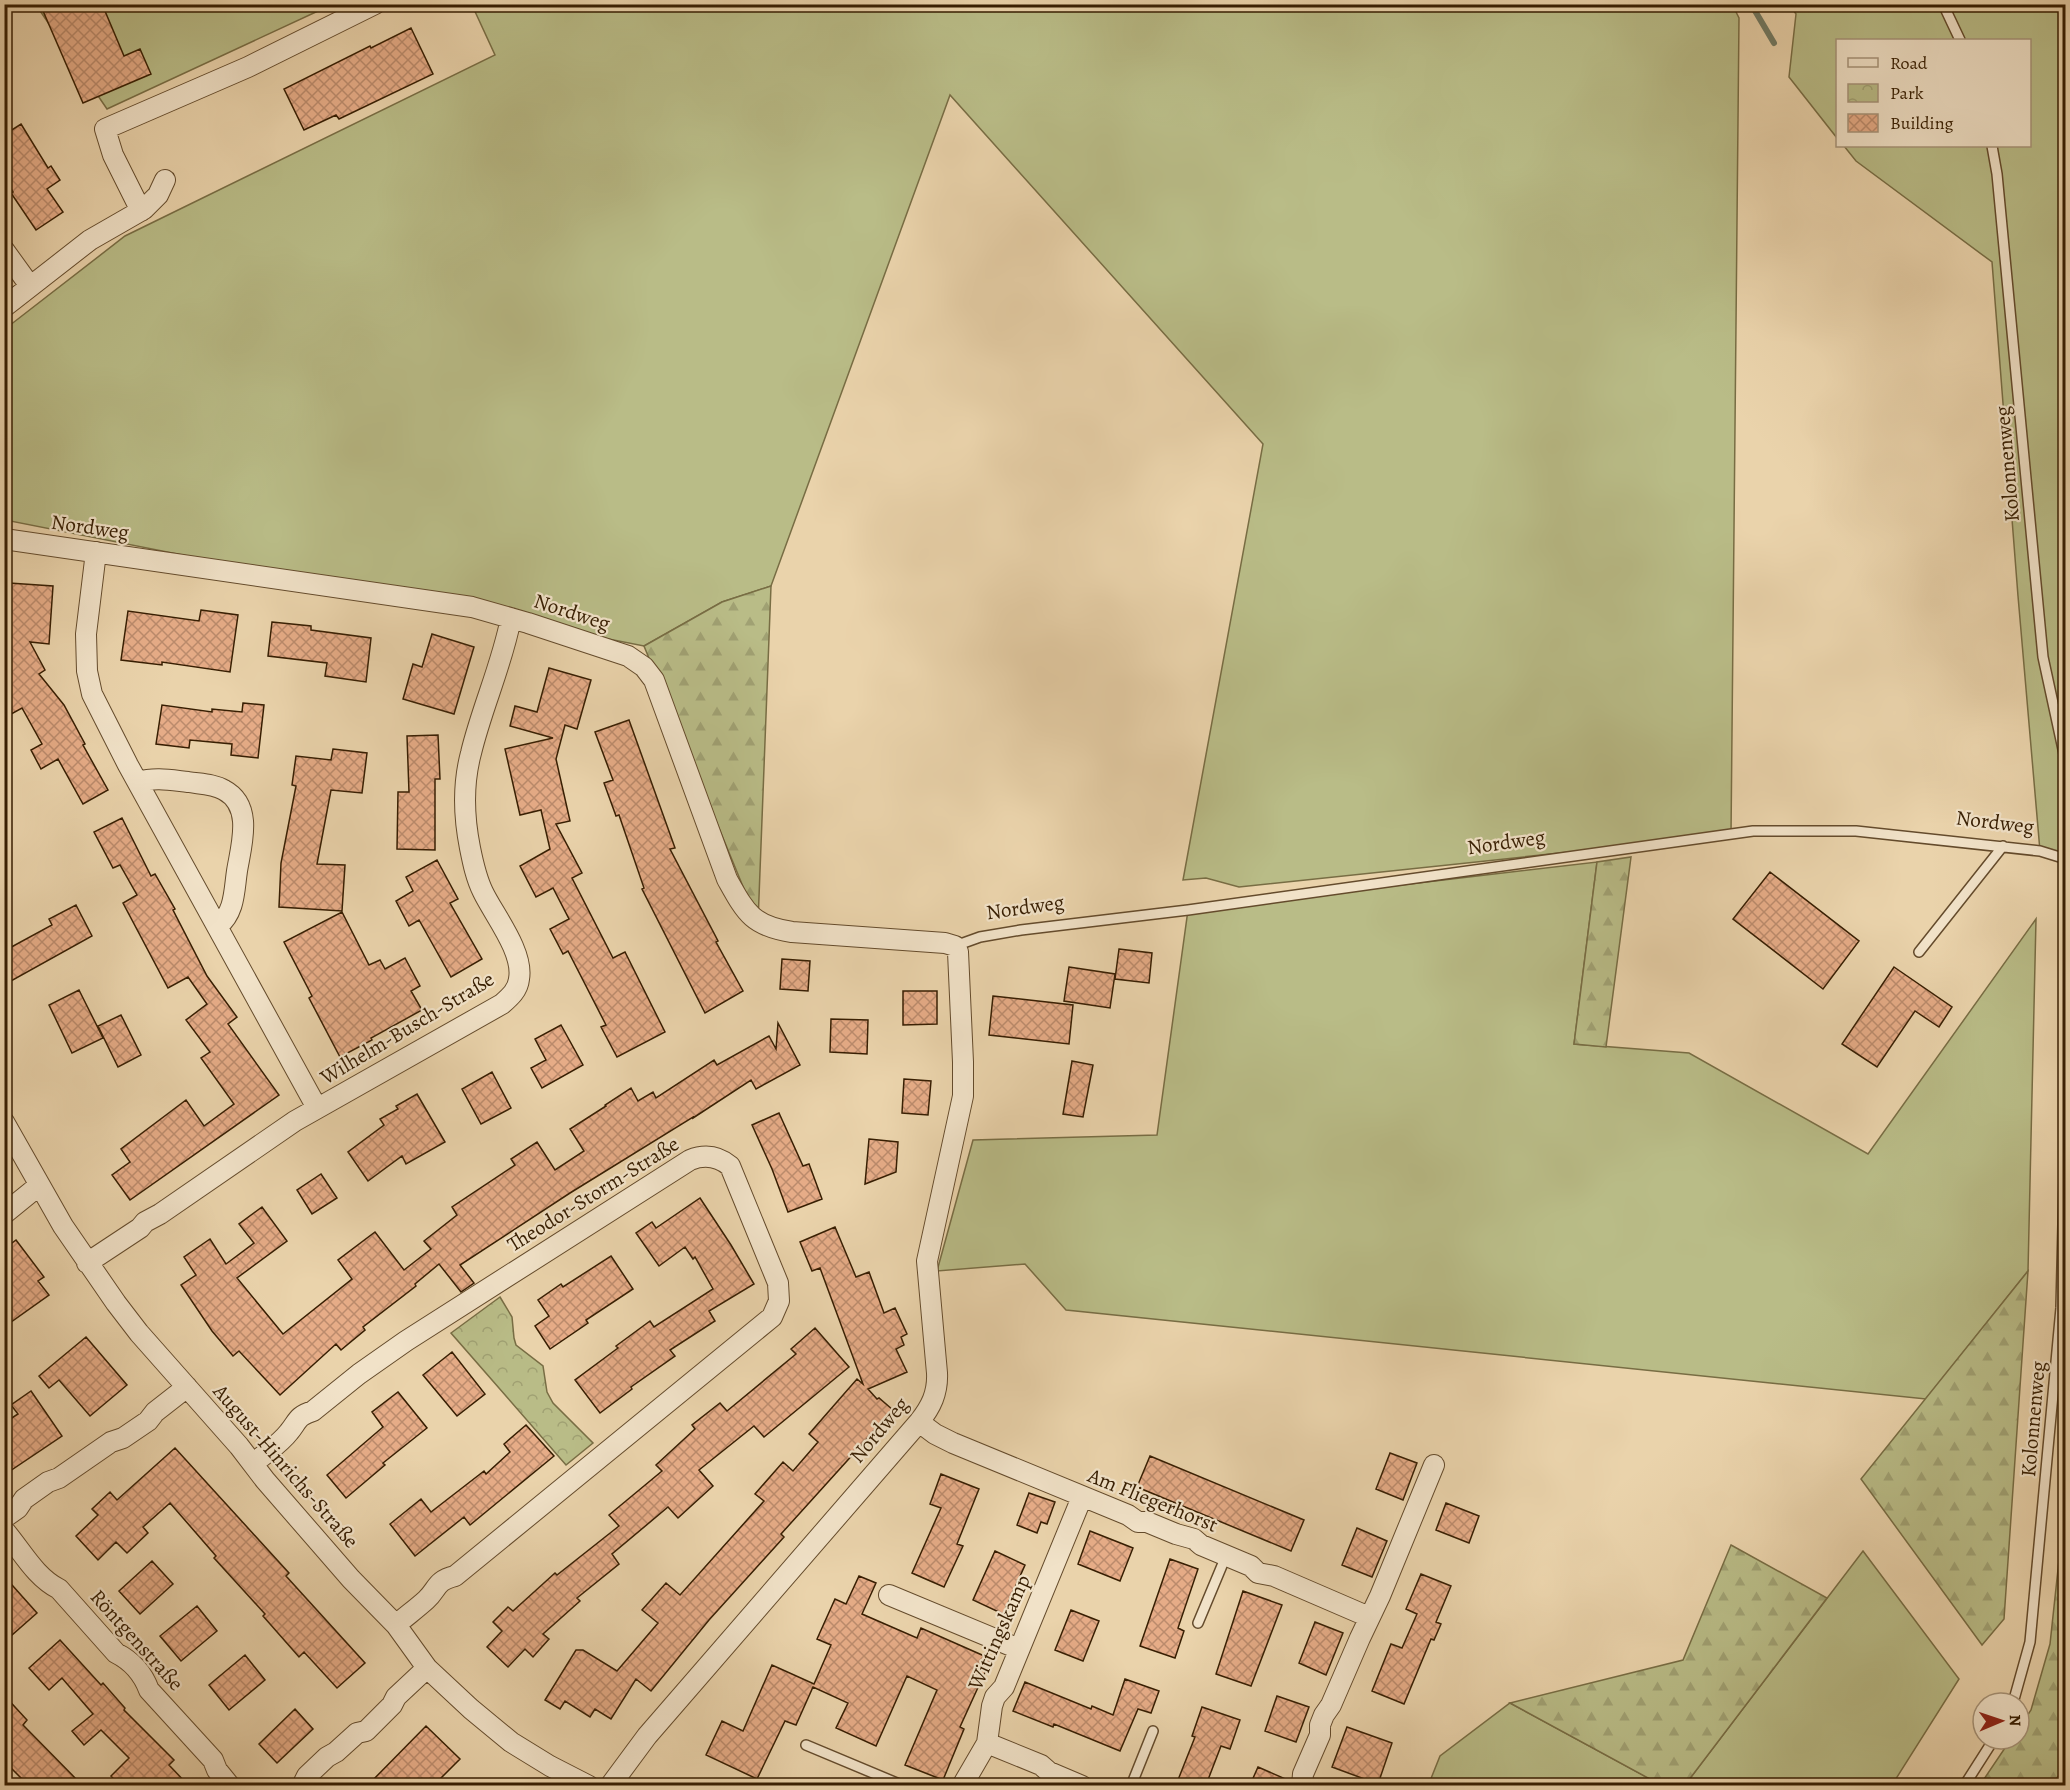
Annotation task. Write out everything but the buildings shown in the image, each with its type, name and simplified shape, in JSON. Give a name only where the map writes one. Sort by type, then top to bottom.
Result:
[{"type":"street","points":[[141,211],[113,155],[105,129],[248,67],[375,4]]},
{"type":"street","points":[[4,307],[90,240],[141,211],[158,195],[165,180]]},
{"type":"street","points":[[4,250],[30,286]]},
{"type":"street","name":"Nordweg","points":[[4,539],[472,607],[618,652],[637,661],[650,673],[728,879],[742,905],[759,923],[792,932],[939,942],[956,946],[959,957],[963,1096],[927,1256],[938,1381],[932,1404],[919,1422],[648,1736],[610,1785]]},
{"type":"street","points":[[96,552],[86,634],[86,658],[90,682],[102,716],[317,1108]]},
{"type":"street","name":"Wilhelm-Busch-Straße","points":[[87,1263],[317,1108],[502,1005],[511,996],[518,985],[520,970],[516,955],[475,872],[468,835],[466,782],[471,754],[505,648],[511,618]]},
{"type":"street","points":[[138,782],[160,778],[213,786],[229,793],[239,806],[243,817],[243,830],[233,902],[228,916],[218,926]]},
{"type":"street","name":"August-Hinrichs-Straße","points":[[4,1122],[40,1188],[87,1263],[140,1333],[351,1579],[396,1625],[427,1668],[511,1742],[550,1766],[589,1785]]},
{"type":"street","name":"Theodor-Storm-Straße","points":[[253,1464],[289,1432],[294,1423],[305,1413],[313,1410],[382,1357],[690,1160],[710,1156],[730,1166],[778,1282],[779,1301],[772,1317],[464,1569],[432,1589],[428,1598],[396,1625]]},
{"type":"street","points":[[4,1214],[31,1192],[40,1188]]},
{"type":"street","points":[[4,1518],[18,1508],[24,1499],[48,1482],[59,1478],[111,1442],[123,1438],[148,1421],[155,1412],[187,1387]]},
{"type":"street","name":"Am Fliegerhorst","points":[[919,1422],[935,1434],[953,1443],[1128,1515],[1138,1522],[1147,1522],[1194,1539],[1201,1545],[1251,1566],[1258,1573],[1274,1576],[1370,1617]]},
{"type":"street","points":[[1302,1785],[1303,1774],[1320,1735],[1320,1725],[1324,1715],[1331,1705],[1380,1596],[1434,1465]]},
{"type":"street","name":"Wittingskamp","points":[[962,1785],[987,1743],[995,1697],[1004,1687],[1082,1497]]},
{"type":"street","name":"Röntgenstraße","points":[[4,1530],[48,1584],[59,1589],[116,1653],[126,1658],[144,1678],[149,1690],[213,1760],[217,1770],[230,1785]]},
{"type":"street","points":[[889,1595],[1019,1649]]},
{"type":"street","points":[[302,1785],[307,1776],[327,1757],[357,1733],[366,1731],[392,1705],[403,1690],[427,1668]]},
{"type":"street","points":[[987,1743],[1082,1785]]},
{"type":"lane","points":[[1943,4],[1960,39]]},
{"type":"lane","name":"Kolonnenweg","points":[[1992,147],[1997,174],[2043,657],[2064,754],[2066,777]]},
{"type":"lane","name":"Nordweg","points":[[956,946],[972,940],[1021,930],[1200,908],[1753,831],[1856,831],[2003,846],[2040,851],[2066,859]]},
{"type":"lane","points":[[1919,952],[2003,846]]},
{"type":"lane","name":"Kolonnenweg","points":[[2016,1691],[2030,1642],[2061,1308],[2066,1100]]},
{"type":"lane","points":[[1198,1623],[1226,1556]]},
{"type":"lane","points":[[1131,1785],[1153,1731]]},
{"type":"lane","points":[[806,1744],[904,1785]]},
{"type":"lane","points":[[1964,1785],[1986,1751]]},
{"type":"green space","points":[[1732,4],[1739,18],[1731,835],[1239,887],[1206,878],[1183,880],[1263,444],[950,95],[771,586],[722,602],[644,646],[5,520],[5,329],[125,236],[495,55],[472,5]]},
{"type":"green space","points":[[36,5],[331,5],[107,109]]},
{"type":"green space","points":[[1790,5],[2065,5],[2065,853],[2040,851],[1992,262],[1856,161],[1845,147],[2031,147],[2031,39],[1836,39],[1836,137],[1789,77],[1796,14]]},
{"type":"green space","points":[[771,586],[758,923],[644,646],[722,602]]},
{"type":"green space","points":[[1631,857],[1606,1047],[1574,1044],[1597,862]]},
{"type":"green space","points":[[1597,862],[1574,1044],[1689,1053],[1868,1154],[2036,919],[2028,1271],[1926,1399],[1066,1310],[1025,1264],[937,1271],[973,1140],[1157,1135],[1188,910]]},
{"type":"green space","points":[[2028,1271],[2004,1619],[1982,1645],[1861,1479]]},
{"type":"green space","points":[[500,1297],[512,1317],[516,1345],[543,1366],[547,1392],[553,1403],[593,1443],[566,1465],[451,1333]]},
{"type":"green space","points":[[2065,1504],[2065,1769],[2050,1785],[1980,1785],[2003,1751],[2031,1751],[2031,1710],[2050,1644]]},
{"type":"green space","points":[[1731,1545],[1827,1598],[1685,1785],[1661,1785],[1510,1703],[1683,1660]]},
{"type":"green space","points":[[1863,1551],[1959,1679],[1892,1785],[1685,1785]]},
{"type":"green space","points":[[1510,1703],[1661,1785],[1428,1786],[1440,1756]]},
{"type":"waterway","points":[[1751,4],[1774,43]]}]
